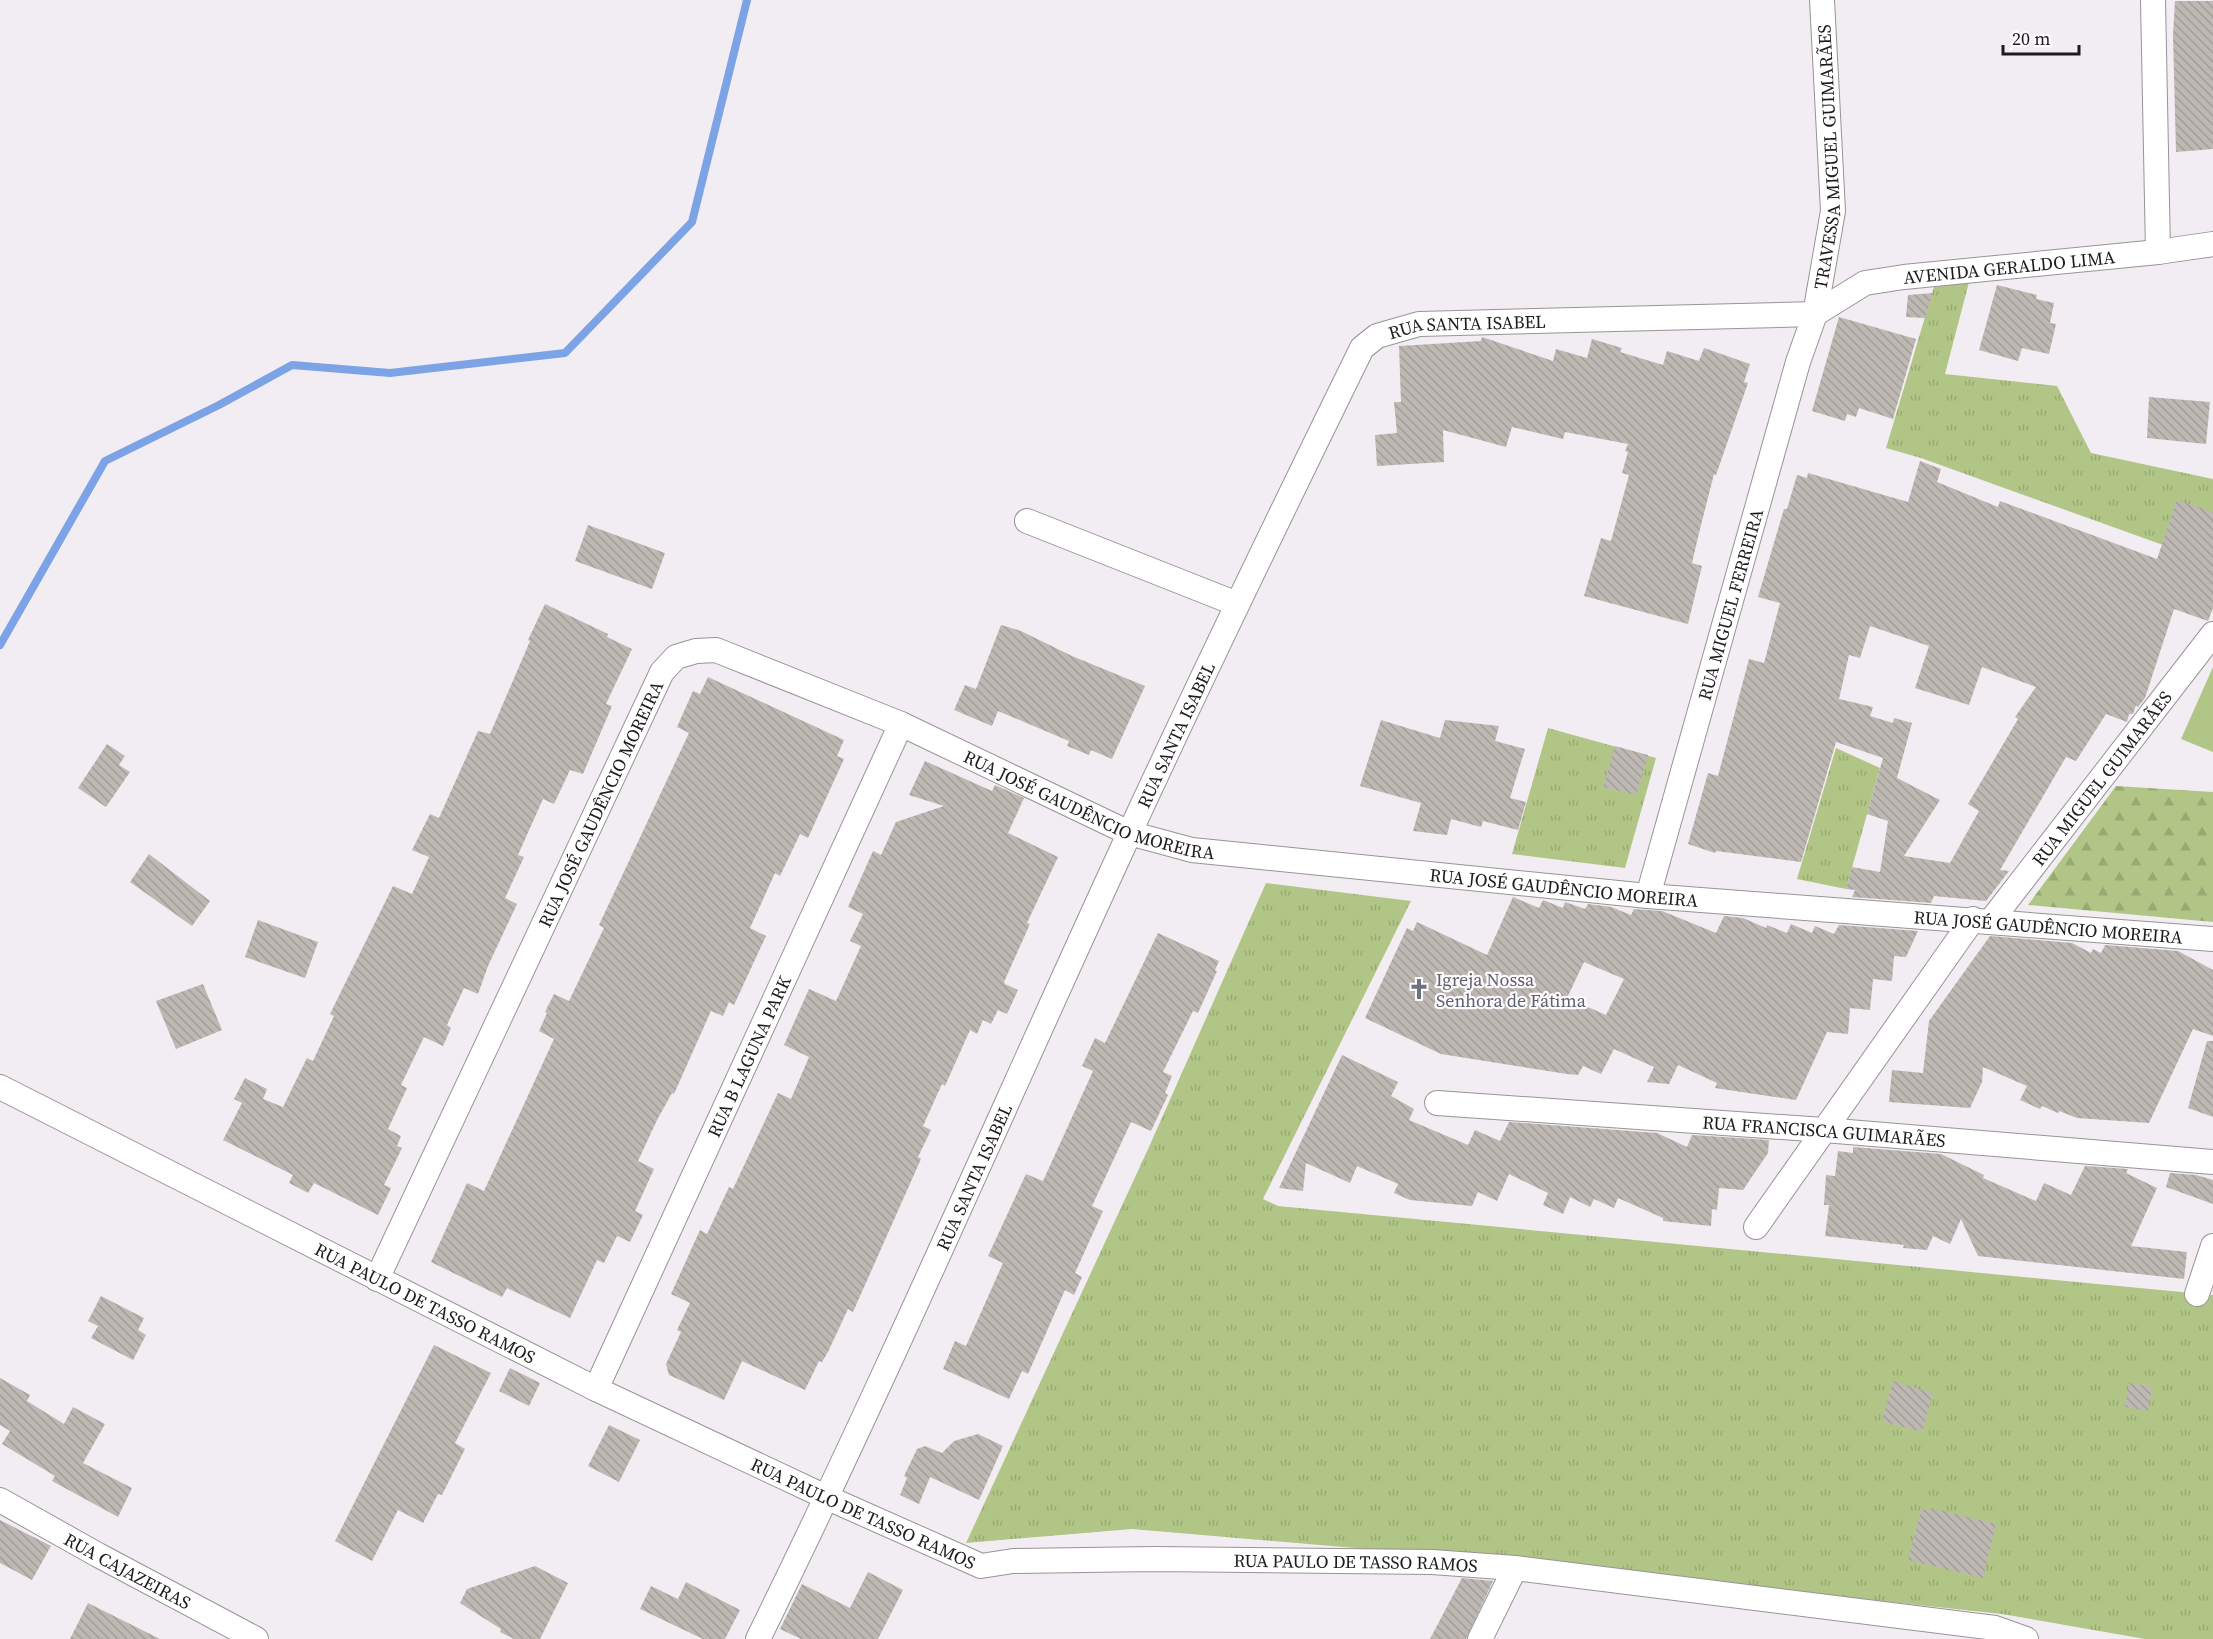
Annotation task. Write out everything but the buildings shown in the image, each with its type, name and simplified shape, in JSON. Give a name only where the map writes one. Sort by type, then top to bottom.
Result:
[{"type":"street","name":"TRAVESSA MIGUEL GUIMARÃES","points":[[1815,314],[1833,212],[1822,0]]},
{"type":"street","points":[[2153,0],[2158,252]]},
{"type":"street","name":"AVENIDA GERALDO LIMA","points":[[1815,314],[1865,283],[1904,277],[2158,252],[2213,244]]},
{"type":"street","name":"RUA SANTA ISABEL","points":[[758,1639],[828,1498],[1130,833],[1237,604],[1362,348],[1377,336],[1419,324],[1815,314]]},
{"type":"street","name":"RUA MIGUEL FERREIRA","points":[[1648,896],[1798,362],[1815,314]]},
{"type":"street","points":[[1027,521],[1237,604]]},
{"type":"street","name":"RUA MIGUEL GUIMARÃES","points":[[1756,1227],[1824,1130],[1982,921],[2213,634]]},
{"type":"street","name":"RUA JOSÉ GAUDÊNCIO MOREIRA","points":[[377,1279],[662,672],[676,657],[696,651],[716,651],[901,724],[1130,833],[1192,850],[1648,896],[2213,939]]},
{"type":"street","name":"RUA B LAGUNA PARK","points":[[596,1389],[901,724]]},
{"type":"street","name":"RUA PAULO DE TASSO RAMOS","points":[[0,1087],[596,1389],[828,1498],[981,1566],[1013,1561],[1154,1559],[1432,1562],[1515,1568],[1995,1628],[2022,1639]]},
{"type":"street","name":"RUA FRANCISCA GUIMARÃES","points":[[1437,1102],[1824,1130],[2213,1162]]},
{"type":"street","points":[[2198,1294],[2213,1246]]},
{"type":"street","name":"RUA CAJAZEIRAS","points":[[0,1500],[256,1639]]},
{"type":"street","points":[[1480,1639],[1515,1568]]},
{"type":"green space","points":[[1969,282],[1945,374],[2057,386],[2091,453],[2213,479],[2213,563],[1921,458],[1886,448],[1934,287]]},
{"type":"green space","points":[[2213,667],[2213,752],[2181,739]]},
{"type":"green space","points":[[1548,728],[1656,758],[1625,868],[1512,854]]},
{"type":"green space","points":[[1836,748],[1880,768],[1846,889],[1797,879]]},
{"type":"green space","points":[[2116,786],[2213,792],[2213,922],[2028,905]]},
{"type":"green space","points":[[1266,883],[1411,901],[1263,1199],[1278,1206],[2213,1295],[2213,1639],[2145,1639],[2002,1614],[1519,1562],[1132,1529],[966,1543],[1149,1147]]},
{"type":"waterway","points":[[0,645],[105,461],[219,405],[292,365],[390,373],[565,353],[692,222],[747,0]]},
{"type":"place","name":"Igreja Nossa Senhora de Fátima","points":[[1419,989]]}]
